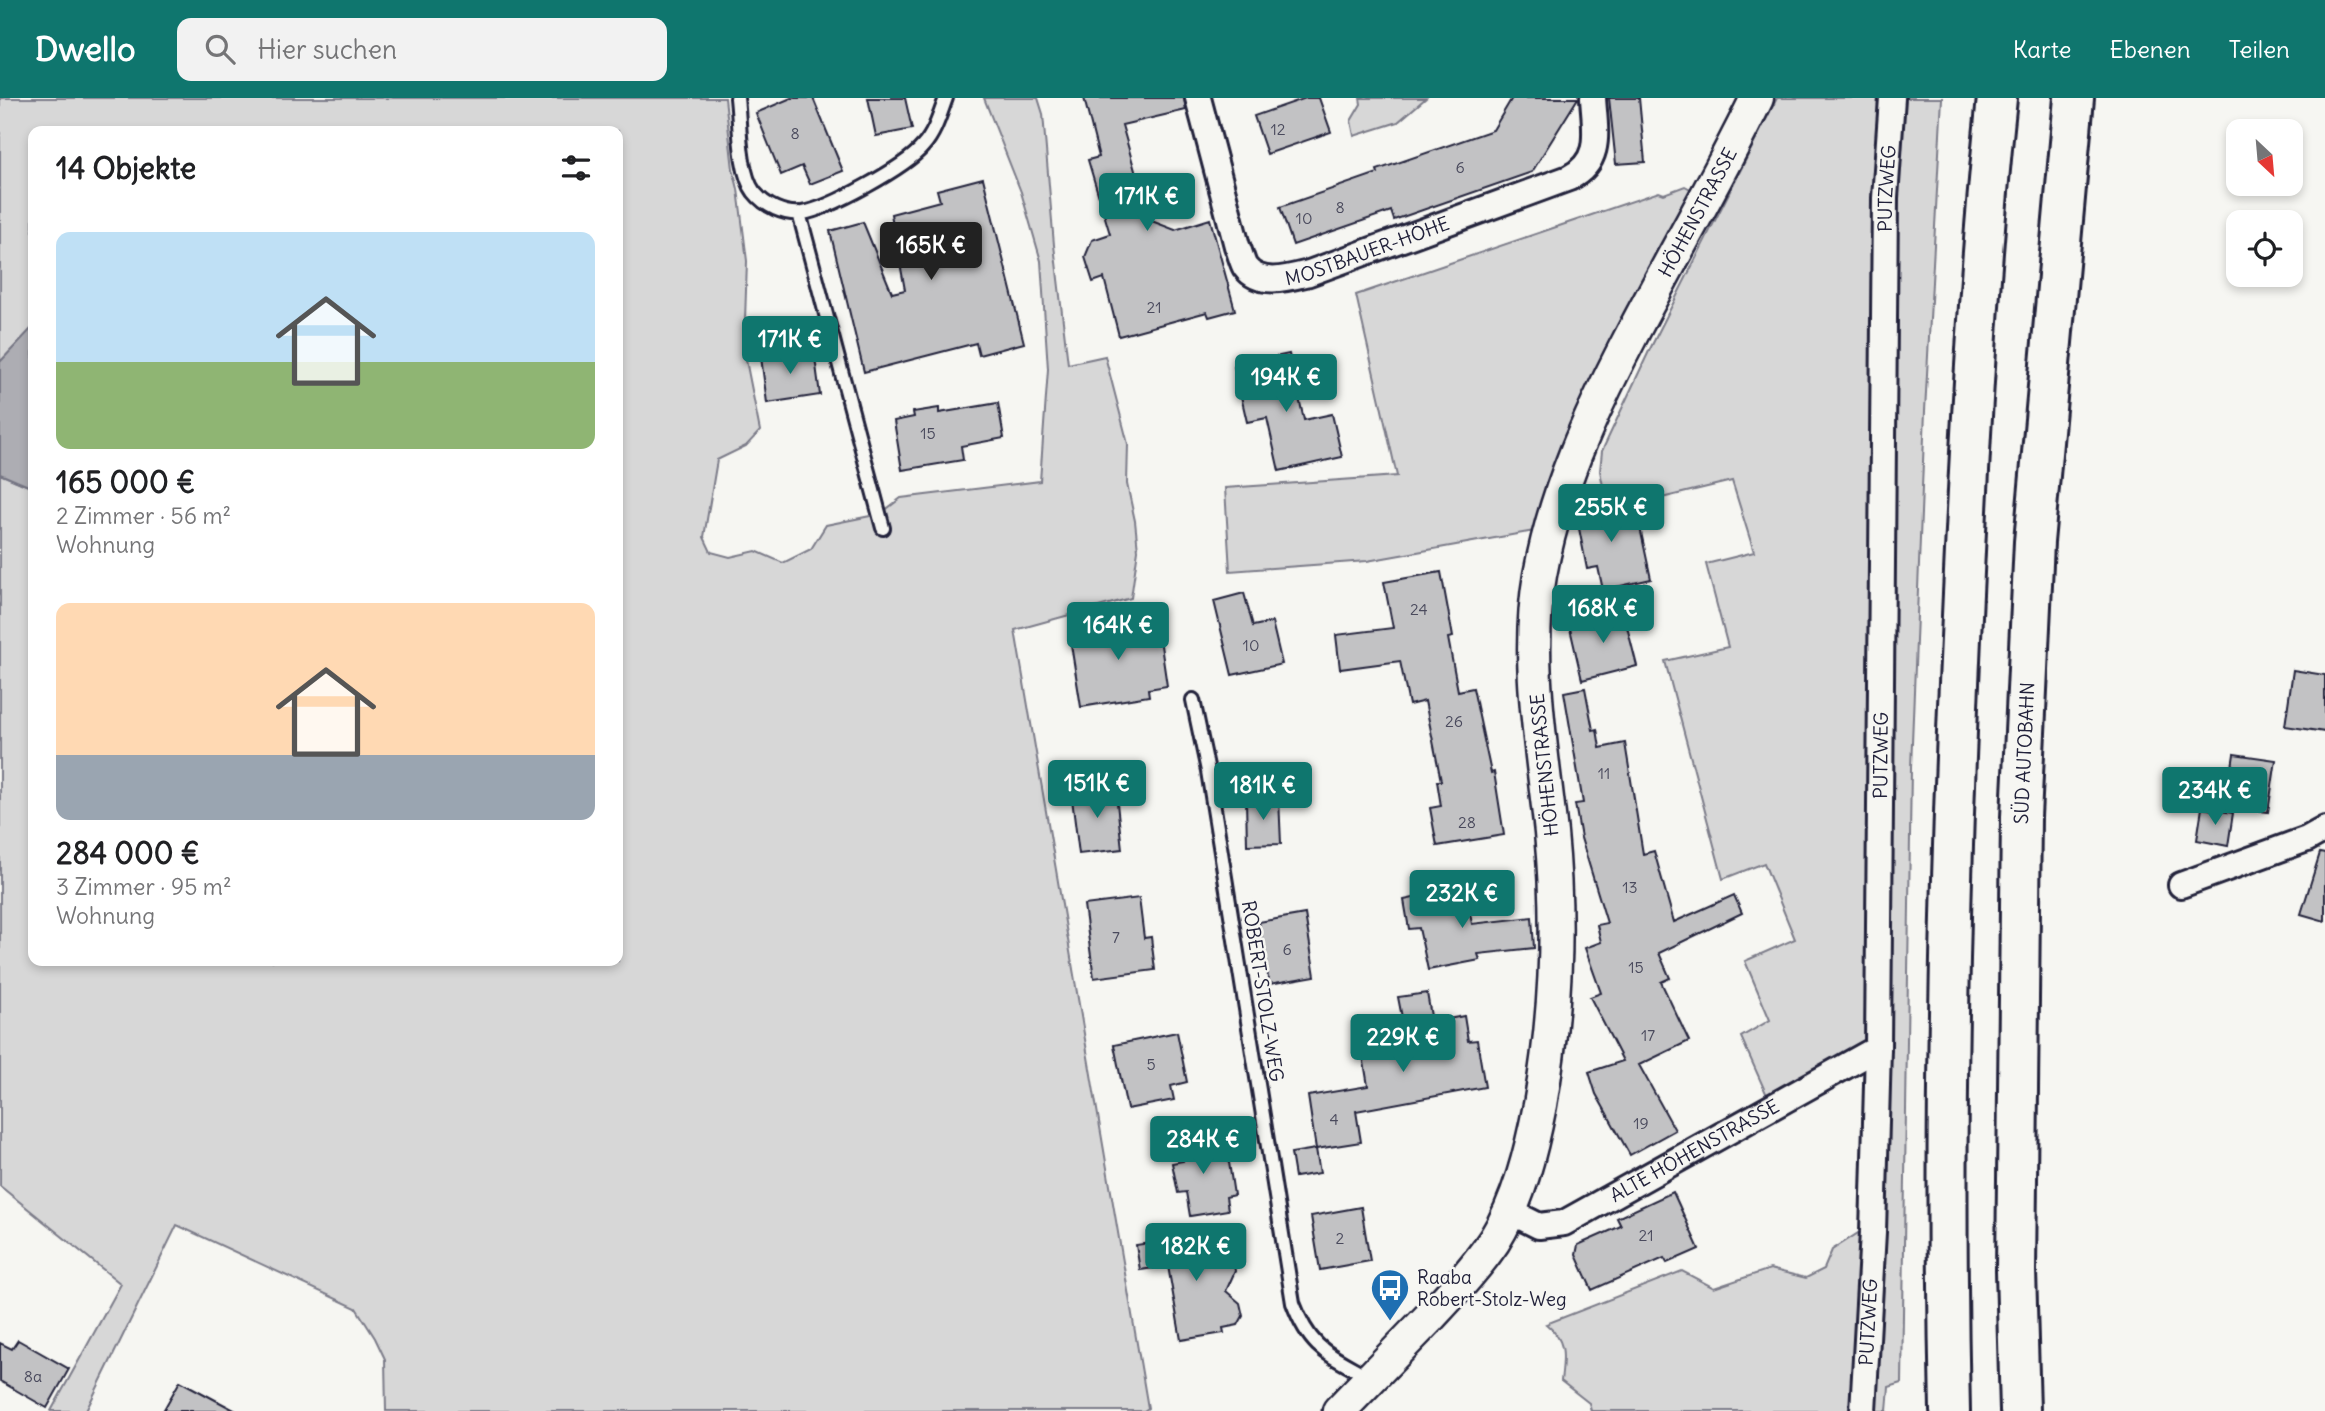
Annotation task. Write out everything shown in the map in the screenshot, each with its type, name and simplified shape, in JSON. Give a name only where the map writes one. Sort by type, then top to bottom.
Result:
[{"type":"highway","points":[[1950,1411],[1947,1271],[1953,817],[1967,505],[1988,187],[1997,98]]},
{"type":"highway","name":"SÜD AUTOBAHN","points":[[2020,1411],[2017,1271],[2021,817],[2034,542],[2074,98]]},
{"type":"street","name":"MOSTBAUER-HÖHE","points":[[1198,98],[1237,246],[1246,268],[1258,277],[1268,280],[1309,273],[1582,172],[1590,162],[1594,147],[1593,98]]},
{"type":"street","name":"HÖHENSTRASSE","points":[[1339,1411],[1468,1277],[1495,1239],[1509,1212],[1527,1163],[1537,1122],[1555,1002],[1556,900],[1533,654],[1534,614],[1540,573],[1556,505],[1595,405],[1670,260],[1718,177],[1757,98]]},
{"type":"street","name":"PUTZWEG","points":[[1863,1411],[1873,1232],[1878,1048],[1885,198],[1892,98]]},
{"type":"street","points":[[2181,886],[2325,830]]},
{"type":"street","name":"ALTE HÖHENSTRASSE","points":[[1509,1212],[1539,1226],[1551,1226],[1570,1220],[1878,1048]]},
{"type":"lane","points":[[737,98],[745,167],[753,190],[766,204],[776,209],[799,213],[842,198],[909,160],[925,145],[946,98]]},
{"type":"lane","points":[[799,213],[883,528]]},
{"type":"lane","name":"ROBERT-STOLZ-WEG","points":[[1193,699],[1209,771],[1293,1303],[1310,1339],[1321,1349],[1371,1378]]},
{"type":"shaded area","points":[[0,98],[725,98],[747,261],[744,350],[760,431],[746,446],[717,460],[704,537],[711,552],[730,557],[756,551],[783,563],[811,549],[826,525],[880,514],[901,498],[1040,481],[1048,369],[1041,261],[1021,192],[984,98],[1038,98],[1043,114],[1068,364],[1105,356],[1128,444],[1127,484],[1138,550],[1131,598],[1015,630],[1148,1408],[1144,1411],[386,1411],[385,1359],[356,1308],[177,1225],[86,1411],[51,1411],[121,1284],[0,1186],[0,474],[28,486],[28,966],[623,966],[623,126],[28,126],[28,334],[0,362]]},
{"type":"shaded area","points":[[1360,98],[1426,98],[1398,122],[1354,136],[1351,121],[1361,104]]},
{"type":"shaded area","points":[[1777,98],[1884,98],[1870,1048],[1769,1100],[1741,1037],[1770,1020],[1745,961],[1795,939],[1764,863],[1723,879],[1665,661],[1728,647],[1706,564],[1754,552],[1732,481],[1608,511],[1600,471],[1602,451],[1650,349]]},
{"type":"shaded area","points":[[1900,98],[1942,98],[1925,411],[1911,768],[1902,1383],[1889,1387],[1887,1411],[1869,1411],[1890,421]]},
{"type":"shaded area","points":[[1685,186],[1694,191],[1534,531],[1367,561],[1230,571],[1225,488],[1397,476],[1356,295],[1659,192],[1664,194]]},
{"type":"shaded area","points":[[28,332],[28,486],[0,474],[0,362]]},
{"type":"shaded area","points":[[1866,1228],[1855,1411],[1591,1411],[1589,1403],[1561,1381],[1561,1343],[1546,1324],[1682,1271],[1714,1288],[1770,1269],[1806,1278],[1824,1269],[1832,1250]]},
{"type":"building","points":[[791,98],[813,98],[843,171],[810,184],[802,166],[781,175],[756,113]]},
{"type":"building","points":[[868,98],[905,98],[912,129],[876,136]]},
{"type":"building","points":[[1084,98],[1184,98],[1186,110],[1122,125],[1149,220],[1175,230],[1210,219],[1235,310],[1209,317],[1207,312],[1119,336],[1104,278],[1093,282],[1085,257],[1092,240],[1110,234],[1088,160],[1099,157]]},
{"type":"building","points":[[1306,98],[1319,98],[1331,132],[1267,154],[1254,116]]},
{"type":"building","points":[[1512,98],[1578,98],[1532,172],[1394,220],[1391,211],[1293,245],[1280,207],[1493,130]]},
{"type":"building","points":[[1609,98],[1639,98],[1645,162],[1616,164]]},
{"type":"building","points":[[983,178],[1024,343],[979,355],[976,343],[864,372],[830,231],[863,222],[892,293],[905,290],[891,214],[940,201],[937,190]]},
{"type":"building","points":[[814,350],[820,395],[767,403],[761,357]]},
{"type":"building","points":[[1289,354],[1304,420],[1332,414],[1342,457],[1279,471],[1267,418],[1247,422],[1234,366]]},
{"type":"building","points":[[998,403],[1004,438],[961,446],[963,460],[902,470],[894,421],[914,417],[913,412],[939,408],[939,413]]},
{"type":"building","points":[[1604,492],[1611,525],[1638,518],[1651,579],[1603,590],[1598,567],[1587,569],[1576,513],[1582,497]]},
{"type":"building","points":[[1441,572],[1453,637],[1448,638],[1458,691],[1473,688],[1491,773],[1494,772],[1504,835],[1437,846],[1430,808],[1441,806],[1437,781],[1441,781],[1425,701],[1409,705],[1400,661],[1340,669],[1336,635],[1393,628],[1384,582]]},
{"type":"building","points":[[1244,593],[1253,626],[1272,622],[1282,664],[1232,675],[1214,601]]},
{"type":"building","points":[[1623,611],[1637,666],[1582,680],[1569,624]]},
{"type":"building","points":[[1157,618],[1167,686],[1148,689],[1149,696],[1081,707],[1069,632]]},
{"type":"building","points":[[2293,670],[2325,675],[2325,732],[2285,726]]},
{"type":"building","points":[[1585,688],[1593,730],[1597,729],[1600,748],[1625,743],[1643,854],[1654,851],[1674,922],[1734,895],[1742,913],[1659,953],[1670,978],[1661,982],[1689,1041],[1639,1065],[1675,1130],[1630,1155],[1596,1094],[1589,1072],[1623,1061],[1590,997],[1601,993],[1585,948],[1601,942],[1597,925],[1607,923],[1581,838],[1575,804],[1583,803],[1564,692]]},
{"type":"building","points":[[2234,754],[2276,760],[2268,812],[2226,806]]},
{"type":"building","points":[[1115,785],[1122,849],[1079,854],[1071,791]]},
{"type":"building","points":[[1279,798],[1281,844],[1247,845],[1246,799]]},
{"type":"building","points":[[2202,808],[2233,813],[2228,846],[2197,840]]},
{"type":"building","points":[[2320,853],[2325,854],[2325,921],[2301,914]]},
{"type":"building","points":[[1465,887],[1472,924],[1532,917],[1534,948],[1478,954],[1480,960],[1428,970],[1419,928],[1409,929],[1404,900]]},
{"type":"building","points":[[1139,898],[1144,938],[1151,937],[1155,970],[1094,978],[1084,905]]},
{"type":"building","points":[[1305,914],[1315,976],[1269,984],[1259,922]]},
{"type":"building","points":[[1427,993],[1432,1022],[1464,1016],[1468,1041],[1477,1040],[1485,1087],[1356,1111],[1361,1142],[1316,1149],[1308,1096],[1368,1086],[1363,1056],[1408,1048],[1398,997]]},
{"type":"building","points":[[1177,1032],[1187,1082],[1171,1086],[1174,1100],[1127,1109],[1114,1045]]},
{"type":"building","points":[[1207,1136],[1208,1142],[1216,1140],[1219,1158],[1228,1156],[1234,1195],[1226,1197],[1228,1210],[1190,1216],[1186,1192],[1178,1193],[1172,1163],[1183,1161],[1179,1140]]},
{"type":"building","points":[[1316,1149],[1320,1173],[1295,1177],[1291,1153]]},
{"type":"building","points":[[1673,1192],[1699,1249],[1667,1263],[1664,1258],[1592,1290],[1576,1255],[1578,1245],[1621,1226],[1617,1218]]},
{"type":"building","points":[[1361,1207],[1370,1261],[1320,1270],[1311,1216]]},
{"type":"building","points":[[1209,1234],[1233,1260],[1235,1271],[1226,1291],[1240,1303],[1243,1316],[1238,1325],[1223,1328],[1224,1333],[1181,1340],[1168,1266],[1140,1270],[1136,1245]]},
{"type":"building","points":[[18,1340],[69,1369],[47,1408],[0,1381],[0,1343],[12,1349]]},
{"type":"building","points":[[180,1381],[236,1411],[163,1411]]},
{"type":"place","name":"Raaba Robert-Stolz-Weg","points":[[1390,1322]]}]
